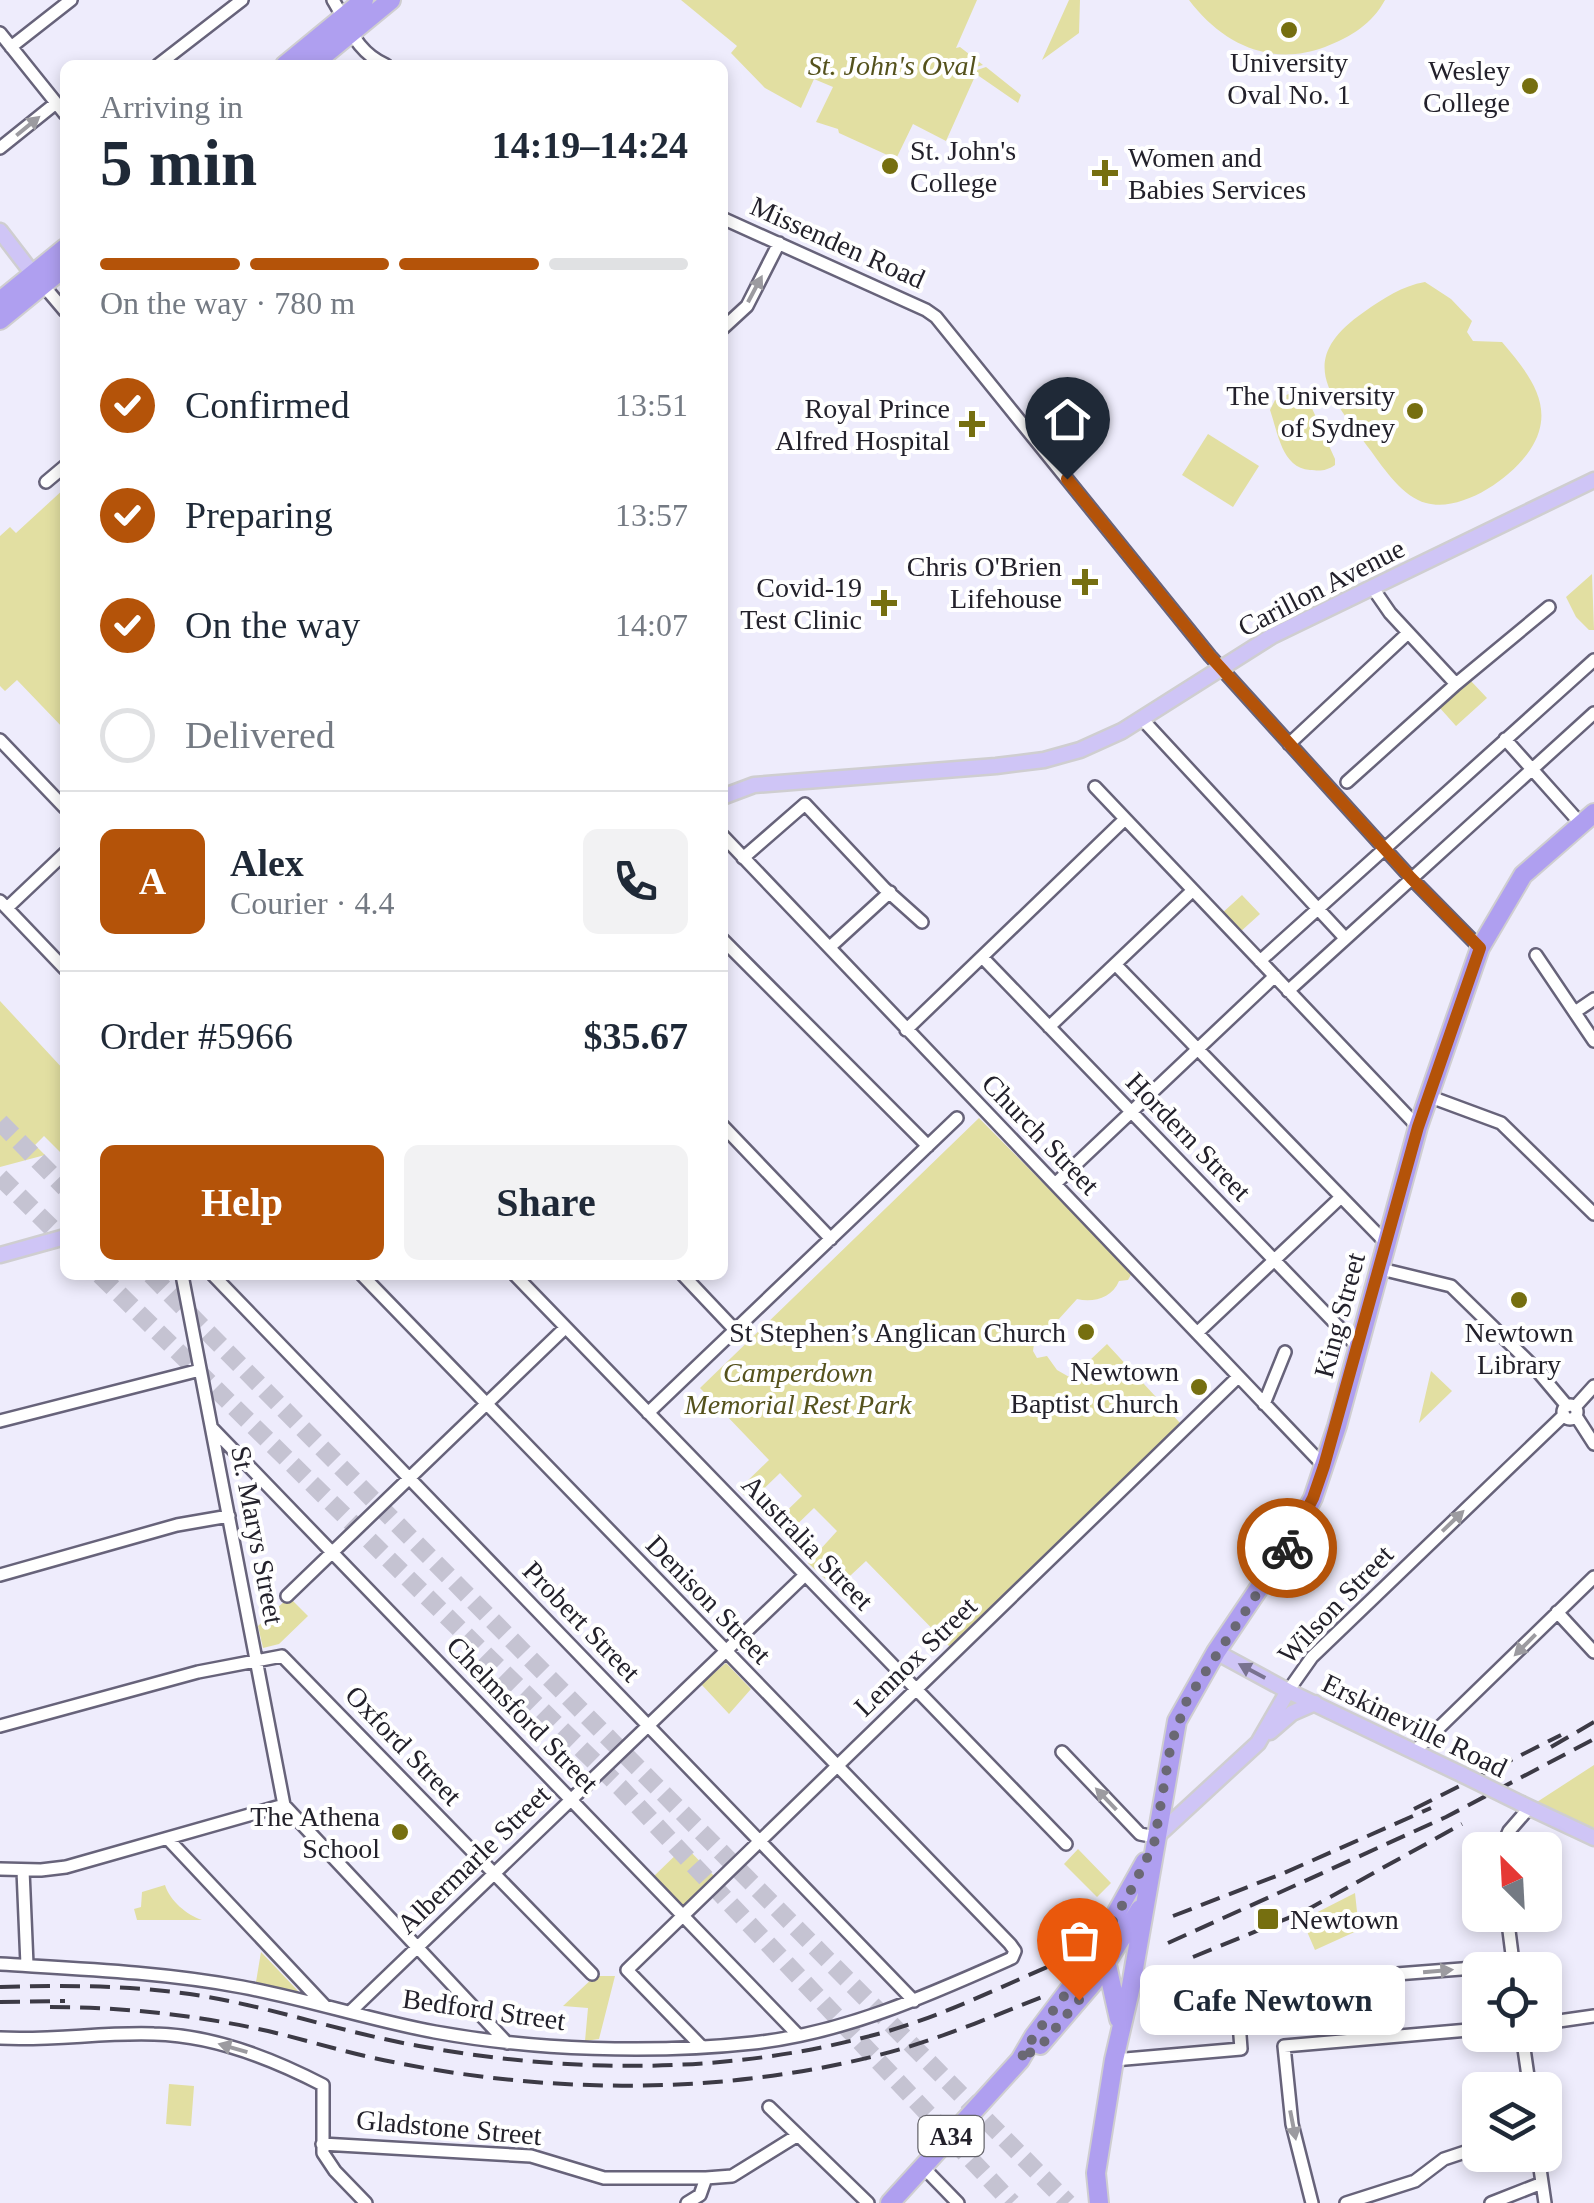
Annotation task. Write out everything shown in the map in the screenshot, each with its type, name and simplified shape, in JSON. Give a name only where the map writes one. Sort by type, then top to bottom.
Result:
[{"type":"highway","points":[[316,60],[364,0]]},
{"type":"highway","points":[[293,60],[390,0]]},
{"type":"highway","points":[[0,320],[60,254]]},
{"type":"highway","points":[[0,301],[60,269]]},
{"type":"highway","name":"King Street","points":[[1098,2203],[1096,2172],[1114,2060],[1178,1721],[1216,1652],[1290,1542],[1324,1466],[1418,1127],[1480,948],[1524,875],[1588,818]]},
{"type":"highway","name":"King Street","points":[[1120,2024],[1103,1945],[1155,1841]]},
{"type":"highway","name":"A34","points":[[890,2203],[1020,2060],[1044,2042],[1107,1963],[1144,1901]]},
{"type":"highway","name":"A34","points":[[1020,2060],[1106,1933]]},
{"type":"main road","points":[[0,231],[38,280]]},
{"type":"main road","name":"Carillon Avenue","points":[[728,795],[754,784],[1044,760],[1101,742],[1272,636],[1594,480]]},
{"type":"main road","points":[[0,1255],[60,1238]]},
{"type":"main road","name":"Erskineville Road","points":[[1216,1652],[1288,1691],[1594,1838]]},
{"type":"main road","name":"Wilson Street","points":[[1155,1841],[1258,1744],[1288,1691]]},
{"type":"main road","points":[[1258,1744],[1292,1713],[1315,1703]]},
{"type":"street","points":[[60,107],[4,41],[72,0]]},
{"type":"street","points":[[164,60],[242,0]]},
{"type":"street","points":[[333,0],[364,54],[376,60]]},
{"type":"street","points":[[0,148],[60,109]]},
{"type":"street","name":"Missenden Road","points":[[728,221],[936,317],[1222,669],[1411,878],[1480,948]]},
{"type":"street","points":[[728,323],[747,306],[779,243]]},
{"type":"street","points":[[38,280],[60,305]]},
{"type":"street","points":[[46,482],[60,470]]},
{"type":"street","points":[[1372,587],[1456,684]]},
{"type":"street","points":[[1347,782],[1549,607]]},
{"type":"street","points":[[1289,744],[1408,633]]},
{"type":"street","points":[[1260,961],[1594,660]]},
{"type":"street","points":[[1288,991],[1594,713]]},
{"type":"street","points":[[1142,719],[1345,938]]},
{"type":"street","points":[[0,740],[60,803]]},
{"type":"street","points":[[1506,740],[1532,769],[1588,818]]},
{"type":"street","points":[[1095,787],[1418,1127]]},
{"type":"street","points":[[744,858],[805,804],[922,922]]},
{"type":"street","points":[[906,1030],[1124,820]]},
{"type":"street","name":"Church Street","points":[[728,841],[1324,1466]]},
{"type":"street","points":[[60,857],[4,905],[60,964]]},
{"type":"street","points":[[830,947],[890,892]]},
{"type":"street","points":[[1049,1028],[1192,892]]},
{"type":"street","points":[[728,945],[928,1146]]},
{"type":"street","points":[[1536,955],[1594,1041]]},
{"type":"street","name":"Hordern Street","points":[[983,958],[1359,1348]]},
{"type":"street","points":[[1116,965],[1388,1244]]},
{"type":"street","points":[[1055,1184],[1275,976]]},
{"type":"street","points":[[1575,1012],[1594,999]]},
{"type":"street","points":[[1428,1096],[1501,1123],[1594,1214]]},
{"type":"street","points":[[648,1413],[958,1118]]},
{"type":"street","points":[[728,1131],[831,1239]]},
{"type":"street","points":[[1197,1333],[1340,1198]]},
{"type":"street","points":[[1381,1269],[1451,1286],[1535,1368],[1594,1444]]},
{"type":"street","name":"St. Marys Street","points":[[183,1280],[284,1806]]},
{"type":"street","name":"Probert Street","points":[[219,1280],[914,2002]]},
{"type":"street","name":"Denison Street","points":[[367,1280],[1010,1944],[1015,1951],[1012,1958]]},
{"type":"street","name":"Australia Street","points":[[519,1280],[1066,1844]]},
{"type":"street","points":[[688,1280],[736,1330]]},
{"type":"street","points":[[286,1596],[565,1328]]},
{"type":"street","points":[[1264,1404],[1286,1352]]},
{"type":"street","points":[[0,1421],[200,1370]]},
{"type":"street","name":"Lennox Street","points":[[702,2046],[626,1970],[1238,1378]]},
{"type":"street","name":"Wilson Street","points":[[1288,1691],[1312,1657],[1594,1386]]},
{"type":"street","name":"Chelmsford Street","points":[[212,1428],[798,2035]]},
{"type":"street","points":[[0,1574],[177,1525],[229,1516]]},
{"type":"street","name":"Albermarle Street","points":[[350,2012],[804,1576]]},
{"type":"street","points":[[1414,1752],[1594,1577]]},
{"type":"street","points":[[1558,1612],[1594,1652]]},
{"type":"street","name":"Oxford Street","points":[[257,1661],[282,1656],[592,1974]]},
{"type":"street","points":[[0,1726],[198,1672],[257,1661]]},
{"type":"street","points":[[1062,1752],[1140,1834],[1155,1841]]},
{"type":"street","points":[[0,1868],[66,1867],[284,1806],[507,2043]]},
{"type":"street","points":[[1509,1832],[1525,1806]]},
{"type":"street","points":[[168,1839],[325,2006]]},
{"type":"street","points":[[23,1870],[27,1965]]},
{"type":"street","name":"Bedford Street","points":[[0,1964],[160,1973],[432,2031],[507,2043],[702,2046],[755,2043],[883,2013],[1012,1958]]},
{"type":"street","points":[[1114,2060],[1241,2049],[1237,1989],[1462,1971]]},
{"type":"street","points":[[1562,2021],[1594,2016]]},
{"type":"street","points":[[1312,2203],[1292,2124],[1284,2046],[1462,2031]]},
{"type":"street","points":[[0,2038],[55,2040],[156,2034],[220,2044],[277,2061],[325,2090],[322,2144],[329,2164],[359,2201]]},
{"type":"street","points":[[769,2107],[868,2203]]},
{"type":"street","name":"Gladstone Street","points":[[322,2144],[530,2156],[604,2178],[706,2178],[732,2176],[798,2135]]},
{"type":"street","points":[[1346,2203],[1415,2182],[1444,2159],[1462,2153]]},
{"type":"street","points":[[923,2167],[958,2203]]},
{"type":"street","points":[[1540,2172],[1545,2203]]},
{"type":"street","points":[[687,2203],[700,2195],[706,2178]]},
{"type":"street","points":[[1491,2203],[1542,2183]]},
{"type":"green space","name":"St. John's Oval","points":[[681,0],[977,0],[956,48],[983,65],[972,68],[974,71],[986,67],[1021,95],[1018,103],[976,74],[946,141],[913,124],[896,159],[816,122],[833,87],[814,79],[801,108],[765,88],[731,53],[737,46]]},
{"type":"green space","points":[[1069,0],[1080,0],[1079,33],[1042,60]]},
{"type":"green space","name":"University Oval No. 1","points":[[1189,0],[1385,0],[1367,23],[1344,39],[1305,53],[1286,54],[1268,53],[1233,40],[1202,16]]},
{"type":"green space","points":[[1425,282],[1451,299],[1472,321],[1467,332],[1473,341],[1502,342],[1530,379],[1541,406],[1538,435],[1511,472],[1469,498],[1440,505],[1418,500],[1388,474],[1343,413],[1326,380],[1325,363],[1330,347],[1342,330],[1386,297]]},
{"type":"green space","points":[[1300,389],[1335,459],[1335,465],[1326,469],[1310,470],[1293,463],[1279,439],[1270,410],[1275,400]]},
{"type":"green space","points":[[1208,434],[1259,466],[1233,507],[1182,475]]},
{"type":"green space","points":[[60,493],[60,725],[17,680],[5,691],[0,686],[0,536],[10,527],[16,533]]},
{"type":"green space","points":[[1592,574],[1594,630],[1589,630],[1576,617],[1566,597]]},
{"type":"green space","points":[[1470,680],[1487,698],[1456,726],[1439,707]]},
{"type":"green space","points":[[1242,895],[1260,914],[1239,933],[1221,914]]},
{"type":"green space","points":[[0,1001],[60,1066],[60,1152],[44,1136],[35,1145],[45,1155],[0,1167]]},
{"type":"green space","name":"Camperdown Memorial Rest Park","points":[[979,1118],[1132,1273],[1101,1298],[1077,1299],[1058,1320],[1051,1336],[1034,1344],[1037,1358],[1047,1356],[1057,1370],[1071,1378],[1107,1344],[1180,1423],[951,1648],[866,1561],[836,1589],[808,1563],[837,1531],[814,1508],[785,1536],[773,1524],[802,1496],[780,1473],[751,1501],[738,1490],[769,1460],[700,1388]]},
{"type":"green space","points":[[1431,1371],[1452,1391],[1419,1423]]},
{"type":"green space","points":[[289,1597],[308,1616],[279,1644],[263,1648],[258,1626]]},
{"type":"green space","points":[[726,1663],[751,1689],[729,1714],[701,1684]]},
{"type":"green space","points":[[1594,1765],[1594,1828],[1537,1802]]},
{"type":"green space","points":[[685,1846],[714,1876],[682,1907],[653,1877]]},
{"type":"green space","points":[[1078,1849],[1111,1883],[1097,1897],[1064,1864]]},
{"type":"green space","points":[[165,1885],[180,1907],[202,1920],[137,1920],[134,1909],[141,1907],[142,1892]]},
{"type":"green space","points":[[1355,1893],[1359,1930],[1315,1950],[1302,1920]]},
{"type":"green space","points":[[261,1952],[299,1992],[256,1982]]},
{"type":"green space","points":[[595,1976],[615,1976],[599,2039],[585,2041],[588,2008],[563,2006]]},
{"type":"green space","points":[[169,2084],[194,2086],[191,2126],[166,2124]]},
{"type":"tunnel","points":[[0,1122],[60,1183]]},
{"type":"tunnel","points":[[0,1177],[60,1236]]},
{"type":"tunnel","points":[[105,1280],[620,1787],[1012,2203]]},
{"type":"tunnel","points":[[156,1280],[1068,2203]]},
{"type":"railway","points":[[1551,1747],[1594,1722]]},
{"type":"railway","points":[[1414,1809],[1561,1735]]},
{"type":"railway","points":[[1168,1943],[1446,1817],[1594,1739]]},
{"type":"railway","points":[[1173,1916],[1284,1873],[1431,1808]]},
{"type":"railway","points":[[1193,1957],[1303,1912],[1462,1824]]},
{"type":"railway","points":[[0,1987],[165,1991],[219,1999],[394,2041],[475,2055],[645,2066],[759,2058],[870,2036],[946,2011],[1068,1958]]},
{"type":"railway","points":[[50,2007],[133,2010],[214,2020],[452,2073],[634,2086],[756,2078],[816,2069],[897,2050],[1047,1995]]},
{"type":"railway","points":[[0,2002],[65,2001]]},
{"type":"way so far","points":[[1079,2000],[1044,2042],[1020,2060],[1086,1967],[1130,1892],[1154,1844],[1171,1744],[1187,1700],[1287,1548]]},
{"type":"place","name":"University Oval No. 1","points":[[1289,30]]},
{"type":"place","name":"Wesley College","points":[[1530,86]]},
{"type":"place","name":"St. John's College","points":[[890,166]]},
{"type":"place","name":"Women and Babies Services","points":[[1105,173]]},
{"type":"place","name":"The University of Sydney","points":[[1415,411]]},
{"type":"place","name":"Royal Prince Alfred Hospital","points":[[972,424]]},
{"type":"place","name":"Chris O'Brien Lifehouse","points":[[1085,582]]},
{"type":"place","name":"Covid-19 Test Clinic","points":[[884,603]]},
{"type":"place","name":"Newtown Library","points":[[1519,1300]]},
{"type":"place","name":"St Stephen’s Anglican Church","points":[[1086,1332]]},
{"type":"place","name":"Newtown Baptist Church","points":[[1199,1387]]},
{"type":"place","name":"The Athena School","points":[[400,1832]]},
{"type":"place","name":"Newtown","points":[[1268,1919]]},
{"type":"place","name":"Cafe Newtown","points":[[1079,2000]]},
{"type":"route","points":[[1067,479],[1210,656],[1411,878],[1480,948],[1418,1127],[1324,1466],[1313,1498],[1287,1548]]}]
